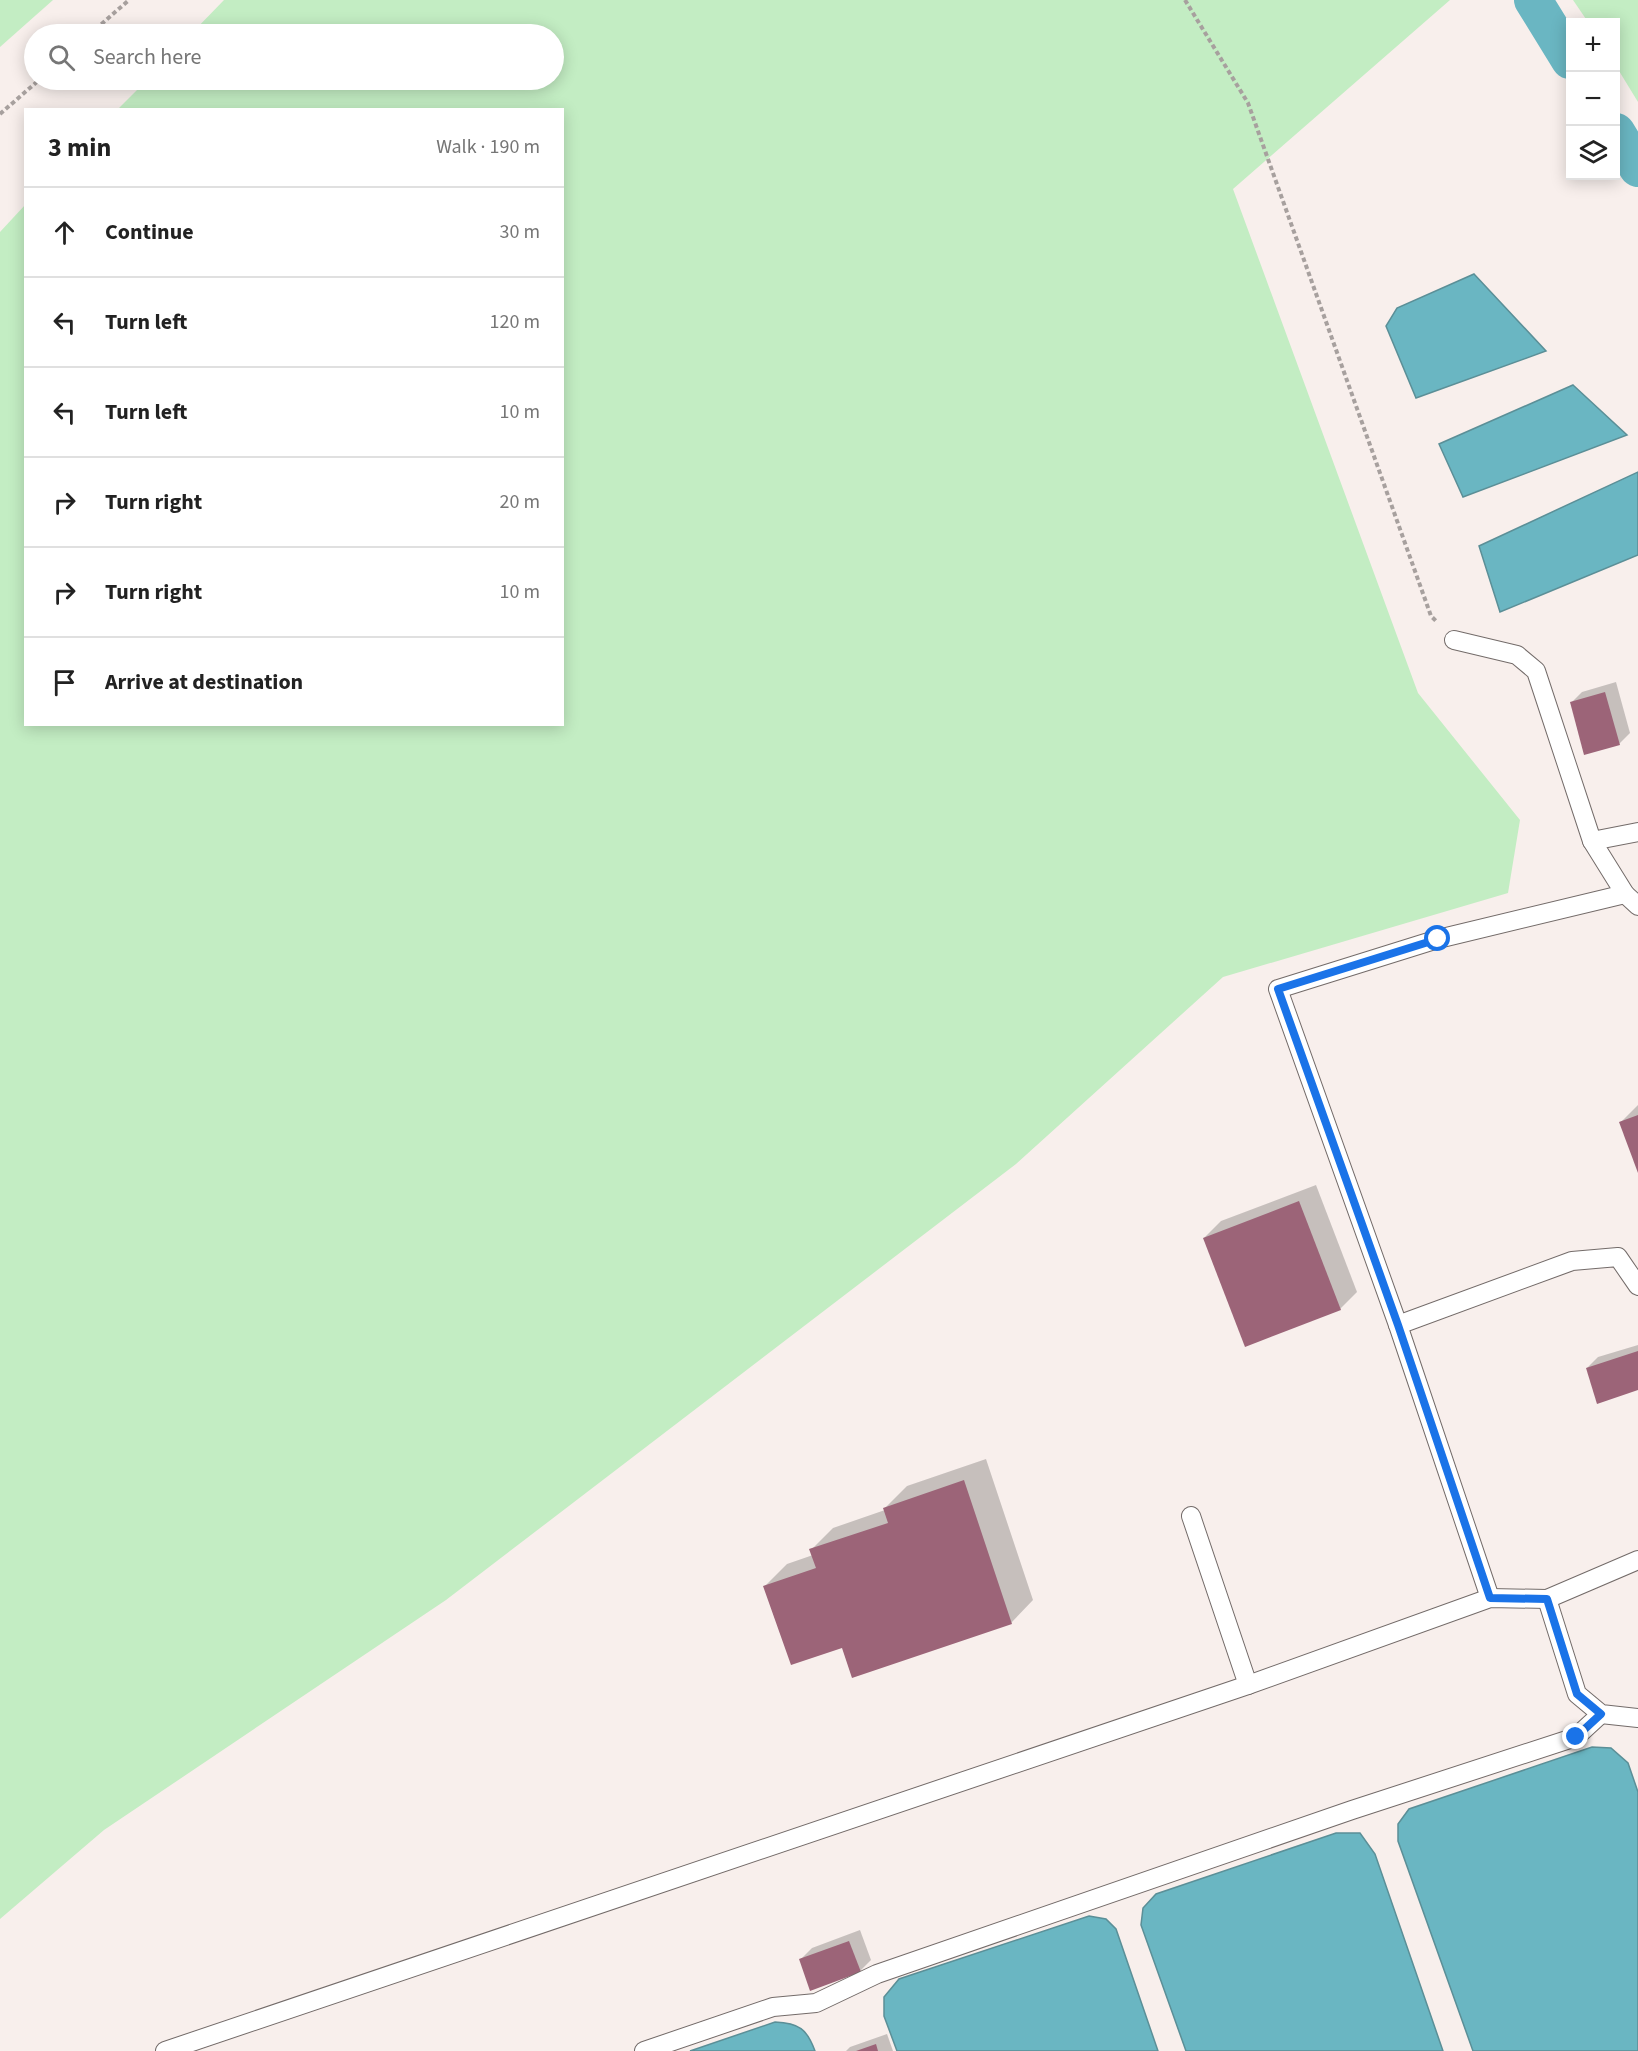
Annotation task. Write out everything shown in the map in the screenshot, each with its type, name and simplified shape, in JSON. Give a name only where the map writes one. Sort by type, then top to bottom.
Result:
[{"type":"lane","points":[[1454,640],[1517,655],[1536,670],[1592,841],[1632,900],[1438,939],[1278,989],[1398,1325],[1490,1598]]},
{"type":"lane","points":[[1592,841],[1638,832]]},
{"type":"lane","points":[[1398,1325],[1572,1261],[1618,1257],[1638,1286]]},
{"type":"lane","points":[[1191,1516],[1248,1684]]},
{"type":"lane","points":[[165,2051],[1248,1684],[1490,1598],[1547,1599],[1638,1560]]},
{"type":"lane","points":[[1547,1599],[1577,1694],[1601,1714],[1638,1718]]},
{"type":"lane","points":[[644,2051],[773,2007],[816,2003],[877,1974],[1352,1810],[1576,1737],[1601,1714]]},
{"type":"path","points":[[101,24],[129,0]]},
{"type":"path","points":[[1185,0],[1248,104],[1431,616],[1454,640]]},
{"type":"path","points":[[0,114],[28,90]]},
{"type":"green space","points":[[0,0],[53,0],[24,24],[0,47]]},
{"type":"green space","points":[[224,0],[1450,0],[1233,189],[1418,693],[1520,820],[1508,893],[1223,977],[1016,1164],[446,1600],[104,1830],[0,1919],[0,232],[24,206],[24,726],[564,726],[564,108],[119,108],[137,90],[564,90],[564,24],[201,24]]},
{"type":"green space","points":[[1573,0],[1638,0],[1638,102],[1620,73],[1620,18],[1585,18]]},
{"type":"water","points":[[1474,274],[1546,351],[1416,398],[1386,326],[1397,308]]},
{"type":"water","points":[[1573,385],[1627,435],[1463,497],[1439,444]]},
{"type":"water","points":[[1638,472],[1638,555],[1500,612],[1479,546]]},
{"type":"water","points":[[1592,1747],[1611,1748],[1628,1763],[1638,1792],[1638,2051],[1473,2051],[1398,1841],[1398,1824],[1409,1809]]},
{"type":"water","points":[[1336,1833],[1360,1833],[1375,1854],[1443,2051],[1186,2051],[1141,1925],[1143,1908],[1156,1894]]},
{"type":"water","points":[[1089,1916],[1106,1919],[1116,1929],[1158,2051],[897,2051],[884,2016],[884,1997],[899,1979]]},
{"type":"water","points":[[775,2022],[790,2024],[801,2029],[809,2037],[815,2051],[690,2051]]},
{"type":"building","points":[[1605,692],[1620,745],[1584,755],[1570,702]]},
{"type":"building","points":[[1638,1115],[1638,1173],[1619,1122]]},
{"type":"building","points":[[1299,1201],[1341,1310],[1245,1347],[1203,1238]]},
{"type":"building","points":[[1638,1351],[1638,1390],[1597,1404],[1586,1368]]},
{"type":"building","points":[[964,1480],[1012,1624],[852,1678],[842,1648],[791,1665],[763,1586],[816,1568],[809,1549],[888,1523],[883,1508]]},
{"type":"building","points":[[849,1941],[861,1972],[810,1991],[799,1959]]},
{"type":"building","points":[[876,2044],[878,2051],[856,2051]]},
{"type":"waterway","points":[[1533,0],[1566,54]]},
{"type":"waterway","points":[[1620,139],[1638,168]]},
{"type":"route","points":[[1438,939],[1278,989],[1398,1325],[1490,1598],[1547,1599],[1577,1694],[1601,1714],[1576,1737]]}]
